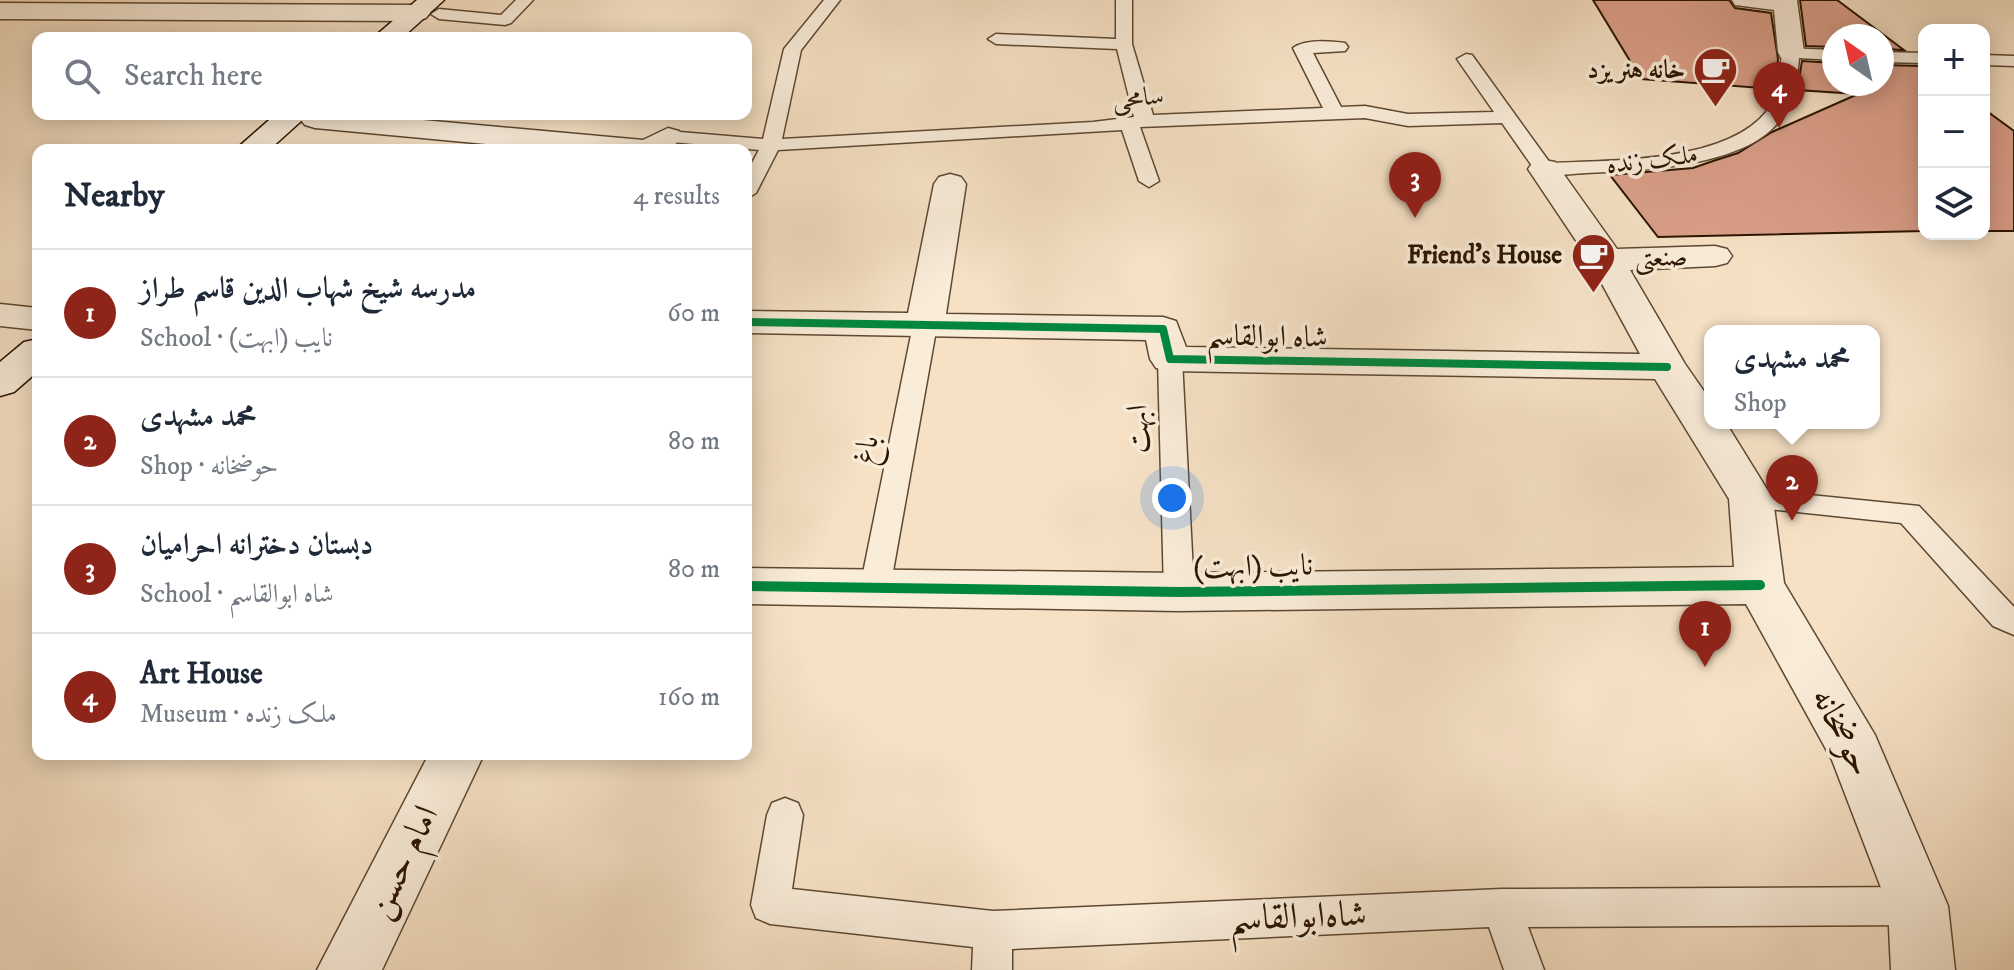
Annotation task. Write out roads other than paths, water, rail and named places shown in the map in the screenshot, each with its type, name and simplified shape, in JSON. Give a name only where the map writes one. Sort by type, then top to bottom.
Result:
[{"type":"street","points":[[1744,0],[1786,2]]},
{"type":"street","name":"ملک زنده","points":[[1786,2],[1791,52]]},
{"type":"street","points":[[0,11],[118,6],[156,11],[431,13]]},
{"type":"street","points":[[127,32],[156,11]]},
{"type":"street","points":[[397,32],[431,13]]},
{"type":"street","points":[[261,144],[303,120]]},
{"type":"street","points":[[284,144],[306,120]]},
{"type":"street","points":[[350,120],[589,144]]},
{"type":"street","points":[[658,144],[668,137]]},
{"type":"street","points":[[1544,169],[1607,260],[1667,367],[1704,422]]},
{"type":"street","points":[[925,325],[950,184]]},
{"type":"street","name":"صنعتی","points":[[1607,260],[1715,256]]},
{"type":"street","points":[[0,315],[32,320]]},
{"type":"street","name":"شاه ابوالقاسم","points":[[752,322],[1163,329],[1170,359],[1667,367]]},
{"type":"street","points":[[0,353],[32,326]]},
{"type":"street","points":[[0,383],[32,356]]},
{"type":"street","points":[[1709,429],[1751,499]]},
{"type":"street","name":"حوضخانه","points":[[1751,499],[1760,585],[1856,752],[1918,906],[1923,970]]},
{"type":"street","name":"نایب (ابهت)","points":[[752,586],[1179,592],[1760,585]]},
{"type":"street","name":"امام حسن","points":[[349,970],[454,760]]},
{"type":"lane","points":[[431,13],[505,20],[525,0]]},
{"type":"lane","points":[[752,181],[771,145],[793,49],[832,0]]},
{"type":"lane","points":[[1124,0],[1124,44],[1149,181]]},
{"type":"lane","points":[[996,39],[1124,44]]},
{"type":"lane","points":[[1335,113],[1302,48],[1339,47]]},
{"type":"lane","points":[[1791,52],[1822,54]]},
{"type":"lane","name":"ملک زنده","points":[[1544,169],[1664,163],[1702,156],[1749,135],[1761,129],[1782,103],[1791,52]]},
{"type":"lane","points":[[1894,57],[1918,58]]},
{"type":"lane","points":[[1466,59],[1544,169]]},
{"type":"lane","points":[[1990,60],[2014,61]]},
{"type":"lane","name":"سامحی","points":[[668,137],[771,145],[1335,113],[1365,112],[1408,120],[1508,117]]},
{"type":"lane","name":"باغ","points":[[875,588],[925,325]]},
{"type":"lane","name":"ابهت","points":[[1170,359],[1179,592]]},
{"type":"lane","points":[[1751,499],[1909,513],[2004,617],[2014,623]]},
{"type":"lane","name":"شاه‌ابوالقاسم","points":[[785,815],[770,905],[993,930],[1502,908],[1918,906]]},
{"type":"lane","points":[[1502,908],[1524,970]]},
{"type":"lane","points":[[992,970],[993,930]]},
{"type":"place","name":"خانه هنر یزد","points":[[1716,109]]},
{"type":"place","name":"Art House","points":[[1779,128]]},
{"type":"place","name":"دبستان دخترانه احرامیان","points":[[1415,218]]},
{"type":"place","name":"Friend's House","points":[[1593,294]]},
{"type":"place","name":"محمد مشهدی","points":[[1792,521]]},
{"type":"place","name":"مدرسه شیخ شهاب الدین قاسم طراز","points":[[1705,667]]}]
